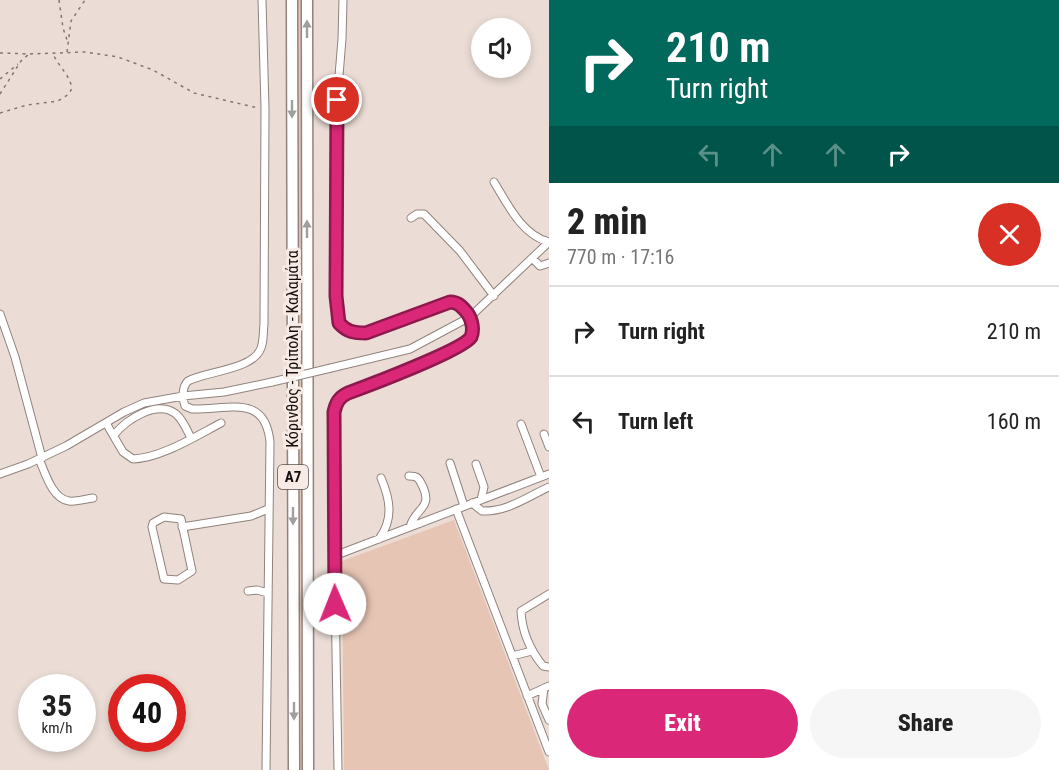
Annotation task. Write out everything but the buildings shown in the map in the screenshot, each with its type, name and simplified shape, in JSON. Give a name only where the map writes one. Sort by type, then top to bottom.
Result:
[{"type":"highway","name":"Κόρινθος - Τρίπολη - Καλαμάτα","points":[[292,0],[294,770]]},
{"type":"highway","name":"Κόρινθος - Τρίπολη - Καλαμάτα","points":[[307,0],[308,770]]},
{"type":"highway","points":[[288,37],[292,50]]},
{"type":"highway","points":[[307,99],[314,49]]},
{"type":"street","points":[[262,0],[265,108],[264,324],[261,349],[252,359],[242,365],[188,381],[184,387],[183,396],[184,404],[189,408],[242,407],[251,409],[263,417],[268,428],[270,442],[266,770]]},
{"type":"street","points":[[338,770],[334,412],[338,400],[348,393],[462,344],[471,337],[472,324],[470,317],[459,304],[450,302],[366,333],[349,331],[339,323],[336,296],[337,100],[343,0]]},
{"type":"street","points":[[0,474],[40,459],[144,403],[224,392],[410,349],[470,317],[549,242],[536,238],[525,228],[495,182]]},
{"type":"street","points":[[411,218],[417,214],[424,214],[460,251],[494,296]]},
{"type":"street","points":[[533,259],[540,266],[549,263]]},
{"type":"street","points":[[0,316],[17,365],[40,459],[49,482],[63,499],[71,501],[93,498]]},
{"type":"street","points":[[114,435],[128,420],[142,413],[167,410],[177,415],[191,438]]},
{"type":"street","points":[[106,423],[123,452],[133,459],[150,456],[221,423]]},
{"type":"street","points":[[521,424],[541,477]]},
{"type":"street","points":[[544,434],[549,447]]},
{"type":"street","points":[[450,463],[460,508],[512,656],[549,752]]},
{"type":"street","points":[[476,464],[484,486],[481,500]]},
{"type":"street","points":[[334,556],[549,474]]},
{"type":"street","points":[[409,476],[419,479],[426,499],[425,506],[414,517],[410,527]]},
{"type":"street","points":[[380,539],[385,532],[390,514],[387,491],[381,478]]},
{"type":"street","points":[[472,503],[482,511],[495,511],[549,488]]},
{"type":"street","points":[[182,527],[251,516],[268,509]]},
{"type":"street","points":[[169,516],[181,519],[182,527],[192,571],[182,579],[167,580],[164,579],[152,527],[157,520],[169,516]]},
{"type":"street","points":[[248,591],[257,590],[268,593]]},
{"type":"street","points":[[549,594],[522,610],[526,638],[532,651],[543,666],[549,667]]},
{"type":"street","points":[[512,656],[532,651]]},
{"type":"street","points":[[527,696],[546,687]]},
{"type":"street","points":[[546,687],[542,704],[549,720]]},
{"type":"path","points":[[60,0],[63,28],[68,40]]},
{"type":"path","points":[[67,53],[71,21],[85,0]]},
{"type":"path","points":[[0,53],[94,53],[127,59],[194,93],[253,108],[265,108]]},
{"type":"path","points":[[0,79],[29,54]]},
{"type":"path","points":[[0,113],[27,105],[58,101],[69,93],[72,88],[69,76],[53,54]]},
{"type":"path","points":[[0,94],[21,62]]},
{"type":"shaded area","points":[[298,0],[301,0],[303,770],[300,770]]},
{"type":"shaded area","points":[[454,520],[549,770],[344,770],[342,561]]},
{"type":"route","points":[[335,604],[334,412],[338,400],[348,393],[462,344],[471,337],[472,332],[470,317],[455,302],[366,333],[349,331],[339,323],[336,296],[337,100]]}]
